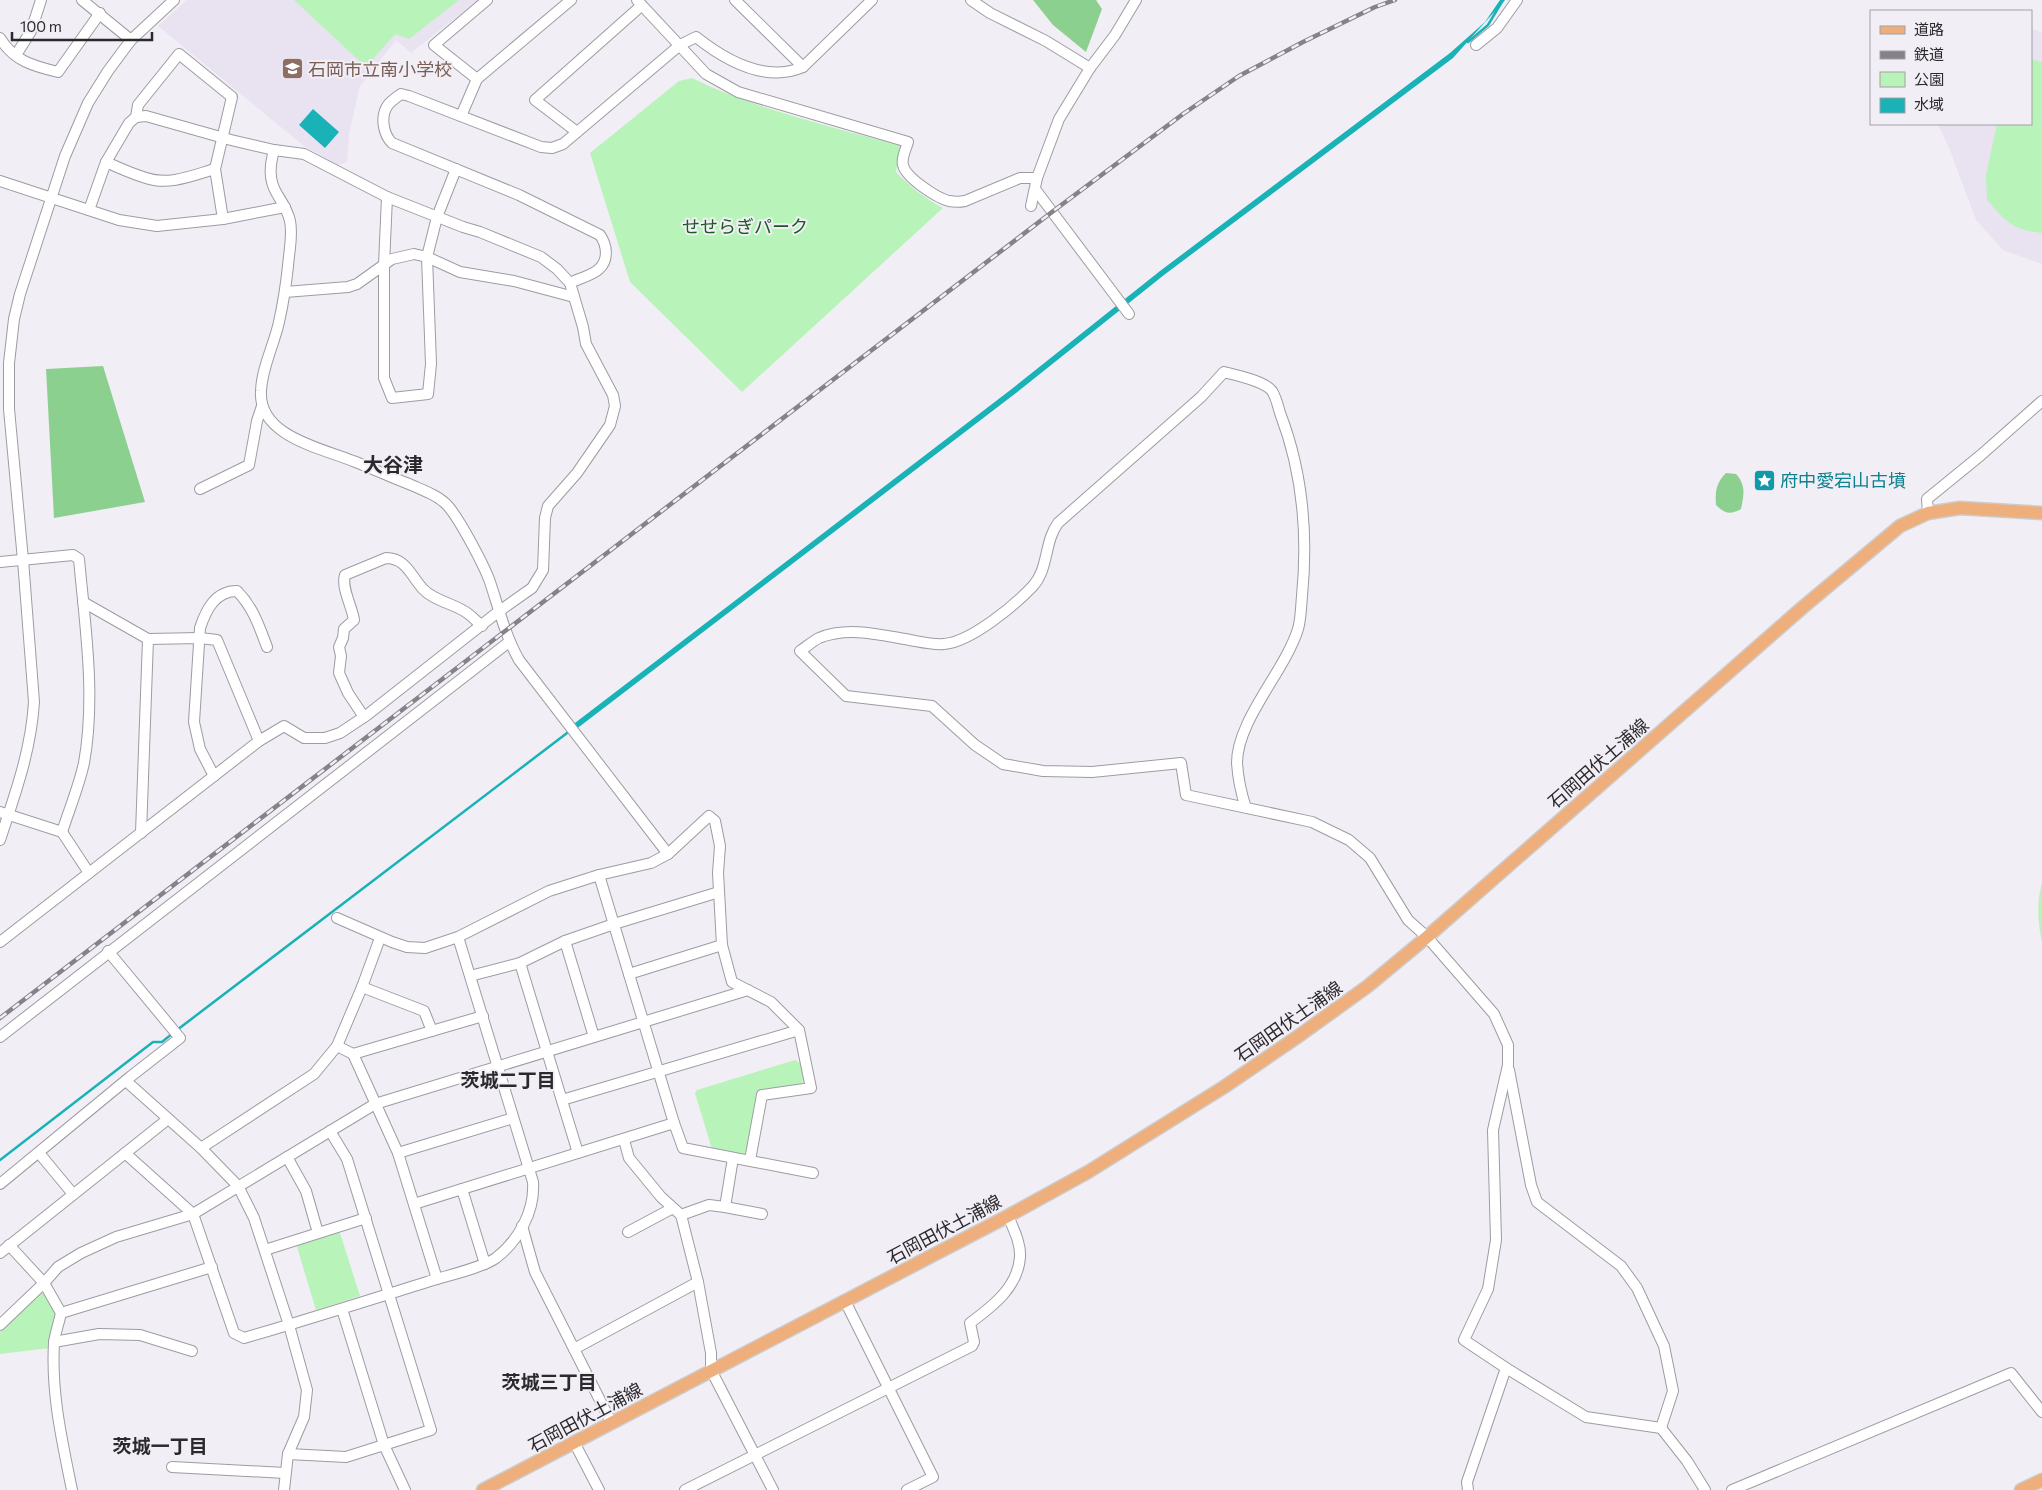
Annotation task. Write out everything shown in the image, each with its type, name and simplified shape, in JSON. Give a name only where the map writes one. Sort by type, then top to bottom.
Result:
[{"type":"main road","name":"石岡田伏土浦線","points":[[483,1490],[1008,1216],[1088,1172],[1224,1087],[1368,986],[1427,937],[1889,534],[1912,519],[1928,513],[1960,508],[2042,513]]},
{"type":"main road","points":[[2022,1490],[2042,1480]]},
{"type":"street","points":[[16,56],[31,31],[41,0]]},
{"type":"street","points":[[82,0],[131,40]]},
{"type":"street","points":[[0,840],[4,814],[26,762],[33,725],[33,695],[5,345],[65,156],[88,103],[108,71],[131,40],[174,0]]},
{"type":"street","points":[[476,79],[434,45],[487,0]]},
{"type":"street","points":[[461,116],[476,79],[571,0]]},
{"type":"street","points":[[735,0],[803,67]]},
{"type":"street","points":[[570,283],[599,269],[606,257],[605,242],[600,235],[519,195],[392,143],[387,137],[384,126],[384,116],[388,105],[401,94],[541,147],[552,148],[562,144],[680,46],[696,37],[712,50],[730,60],[753,69],[783,72],[803,67],[872,0]]},
{"type":"street","points":[[971,0],[990,13],[1046,41],[1090,68]]},
{"type":"street","points":[[1031,206],[1036,184],[1058,119],[1090,68],[1115,35],[1136,0]]},
{"type":"street","points":[[1476,46],[1497,28],[1517,0]]},
{"type":"street","points":[[577,132],[535,100],[639,3],[706,74],[738,92],[908,142],[903,164],[905,170],[914,179],[942,198],[957,202],[965,201],[1020,178],[1036,184],[1127,312]]},
{"type":"street","points":[[0,38],[5,46],[16,56],[30,65],[58,72],[100,13]]},
{"type":"street","points":[[136,117],[138,104],[178,54],[232,97],[224,138],[215,169],[223,219]]},
{"type":"street","points":[[0,942],[259,741],[284,726],[304,738],[325,738],[340,733],[364,717],[498,612],[532,588],[543,570],[545,518],[548,506],[578,474],[610,426],[615,406],[611,390],[586,344],[570,283],[557,269],[541,258],[480,232],[387,197],[304,154],[274,150],[224,138],[146,116],[136,117],[129,123],[106,162],[89,210]]},
{"type":"street","points":[[274,150],[270,165],[271,180],[290,220],[285,292],[279,323],[266,363],[261,392],[262,406],[267,417],[289,436],[352,460],[438,498],[448,506],[468,538],[490,580],[498,612],[509,642],[519,660],[668,854]]},
{"type":"street","points":[[106,162],[148,179],[162,181],[179,179],[215,169]]},
{"type":"street","points":[[387,197],[384,264],[384,378],[392,398],[428,394],[431,364],[426,257],[437,217],[456,169]]},
{"type":"street","points":[[0,181],[120,220],[157,226],[223,219],[285,207]]},
{"type":"street","points":[[285,292],[348,287],[357,284],[392,259],[414,254],[426,257],[460,272],[514,281],[574,297]]},
{"type":"street","points":[[1246,808],[1239,784],[1237,761],[1244,734],[1262,695],[1291,648],[1299,627],[1304,578],[1302,494],[1287,430],[1272,391],[1264,384],[1224,372],[1201,397],[1058,523],[1050,534],[1044,566],[1034,584],[1005,613],[962,638],[945,644],[859,632],[834,634],[819,638],[800,651],[846,696],[932,706],[975,745],[1003,764],[1043,771],[1092,772],[1181,763],[1186,795],[1246,808],[1312,822],[1349,840],[1370,858],[1408,920],[1427,937],[1494,1014],[1508,1045],[1508,1065],[1537,1202],[1622,1266],[1638,1288],[1664,1346],[1673,1391],[1661,1428]]},
{"type":"street","points":[[1928,513],[1928,498],[1981,455],[2042,401]]},
{"type":"street","points":[[200,489],[249,465],[257,421],[262,406]]},
{"type":"street","points":[[0,562],[73,555],[79,559],[89,681],[89,723],[83,764],[62,832]]},
{"type":"street","points":[[364,717],[348,693],[339,673],[341,656],[339,647],[344,629],[354,620],[352,607],[343,581],[345,575],[386,558],[393,558],[401,562],[414,574],[423,588],[432,596],[465,611],[482,626]]},
{"type":"street","points":[[214,776],[200,749],[194,722],[200,628],[205,615],[221,594],[237,591],[246,600],[255,615],[267,647]]},
{"type":"street","points":[[83,602],[148,638],[200,638],[217,640],[259,741]]},
{"type":"street","points":[[141,833],[148,638]]},
{"type":"street","points":[[0,1037],[108,951],[509,642]]},
{"type":"street","points":[[4,814],[62,832],[89,873]]},
{"type":"street","points":[[336,918],[380,938],[406,947],[424,948],[458,938],[549,891],[599,875],[651,862],[668,854],[686,835],[709,816],[715,821],[720,846],[719,892],[722,945],[732,982],[771,1002],[799,1030],[811,1088],[762,1095],[750,1160]]},
{"type":"street","points":[[599,875],[683,1148],[813,1173]]},
{"type":"street","points":[[470,976],[520,963],[565,941],[719,892]]},
{"type":"street","points":[[201,1148],[314,1074],[337,1046],[380,938]]},
{"type":"street","points":[[124,1153],[192,1214],[234,1333],[244,1338],[485,1264],[495,1258],[522,1226],[533,1204],[533,1182],[458,938]]},
{"type":"street","points":[[565,941],[594,1037]]},
{"type":"street","points":[[629,974],[722,945]]},
{"type":"street","points":[[0,1184],[180,1038],[108,951]]},
{"type":"street","points":[[520,963],[578,1153]]},
{"type":"street","points":[[362,987],[424,1011],[432,1031]]},
{"type":"street","points":[[0,1325],[58,1267],[81,1252],[116,1238],[192,1214],[375,1104],[748,990]]},
{"type":"street","points":[[353,1054],[483,1016]]},
{"type":"street","points":[[562,1100],[799,1030]]},
{"type":"street","points":[[337,1046],[353,1054],[398,1153],[437,1279]]},
{"type":"street","points":[[1508,1065],[1493,1130],[1496,1240],[1493,1260],[1488,1289],[1464,1340],[1586,1417],[1661,1428],[1687,1461],[1705,1490]]},
{"type":"street","points":[[126,1081],[201,1148],[238,1186],[254,1218],[308,1390],[304,1417],[288,1454],[284,1490]]},
{"type":"street","points":[[0,1253],[168,1118]]},
{"type":"street","points":[[398,1153],[513,1118]]},
{"type":"street","points":[[414,1204],[674,1123]]},
{"type":"street","points":[[288,1454],[346,1457],[431,1430],[347,1159],[330,1131]]},
{"type":"street","points":[[624,1140],[629,1158],[661,1197],[681,1215],[698,1282],[711,1353],[711,1370],[773,1490]]},
{"type":"street","points":[[39,1153],[72,1194]]},
{"type":"street","points":[[287,1157],[306,1191],[318,1233]]},
{"type":"street","points":[[725,1207],[733,1158]]},
{"type":"street","points":[[462,1189],[485,1264]]},
{"type":"street","points":[[681,1215],[709,1206],[762,1214]]},
{"type":"street","points":[[628,1232],[673,1208]]},
{"type":"street","points":[[685,1490],[972,1346],[974,1342],[970,1322],[997,1304],[1015,1276],[1020,1256],[1017,1239],[1008,1216]]},
{"type":"street","points":[[265,1250],[366,1218]]},
{"type":"street","points":[[522,1226],[535,1272],[611,1422]]},
{"type":"street","points":[[9,1245],[44,1283],[61,1313],[54,1342],[54,1386],[57,1415],[72,1490]]},
{"type":"street","points":[[61,1313],[212,1267]]},
{"type":"street","points":[[574,1349],[698,1282]]},
{"type":"street","points":[[845,1301],[934,1477],[907,1490]]},
{"type":"street","points":[[342,1308],[384,1444],[405,1490]]},
{"type":"street","points":[[54,1342],[99,1334],[140,1335],[192,1352]]},
{"type":"street","points":[[1468,1490],[1467,1482],[1506,1368]]},
{"type":"street","points":[[1732,1490],[2011,1373],[2042,1412]]},
{"type":"street","points":[[574,1442],[600,1490]]},
{"type":"street","points":[[172,1467],[285,1473]]},
{"type":"shaded area","name":"石岡市立南小学校","points":[[187,0],[478,0],[411,53],[396,40],[360,86],[349,134],[347,162],[338,165],[304,146],[158,26]]},
{"type":"shaded area","points":[[2032,28],[2042,33],[2042,264],[2003,250],[1976,220],[1950,150],[1938,125],[2032,125]]},
{"type":"green space","points":[[294,0],[459,0],[409,39],[395,34],[366,67]]},
{"type":"green space","points":[[1033,0],[1096,0],[1102,9],[1086,52],[1053,25]]},
{"type":"green space","points":[[2032,59],[2042,62],[2042,233],[2016,227],[1999,214],[1987,200],[1986,175],[1997,125],[2032,125]]},
{"type":"green space","name":"せせらぎパーク","points":[[692,78],[768,108],[900,146],[896,172],[918,192],[943,208],[742,392],[630,282],[590,153],[679,81]]},
{"type":"green space","points":[[103,366],[145,502],[54,518],[46,369]]},
{"type":"green space","points":[[1726,473],[1736,474],[1743,490],[1741,509],[1731,513],[1725,512],[1716,505],[1717,488],[1720,480]]},
{"type":"green space","points":[[2042,883],[2042,943],[2038,913]]},
{"type":"green space","points":[[795,1060],[800,1063],[804,1081],[801,1084],[758,1092],[747,1152],[744,1154],[714,1149],[711,1146],[695,1093],[697,1090]]},
{"type":"green space","points":[[340,1233],[360,1296],[316,1310],[297,1247],[298,1245]]},
{"type":"green space","points":[[40,1293],[45,1294],[56,1313],[50,1348],[0,1354],[0,1332]]},
{"type":"water","points":[[1500,0],[1505,0],[1453,58],[1164,275],[1016,393],[575,730],[571,726],[1013,388],[1160,271],[1450,53],[1485,22]]},
{"type":"water","points":[[313,109],[339,132],[325,148],[299,125]]},
{"type":"waterway","points":[[1468,42],[1488,25],[1503,0]]},
{"type":"waterway","points":[[177,1030],[571,730]]},
{"type":"waterway","points":[[0,1160],[153,1042],[162,1042],[173,1033]]},
{"type":"railway","points":[[0,1018],[1052,212],[1183,114],[1239,76],[1303,42],[1375,7],[1395,0]]},
{"type":"place","name":"石岡市立南小学校","points":[[292,69]]},
{"type":"place","name":"府中愛宕山古墳","points":[[1764,480]]},
{"type":"district","name":"大谷津","points":[[393,464]]},
{"type":"district","name":"茨城二丁目","points":[[508,1079]]},
{"type":"district","name":"茨城三丁目","points":[[549,1381]]},
{"type":"district","name":"茨城一丁目","points":[[160,1445]]}]
